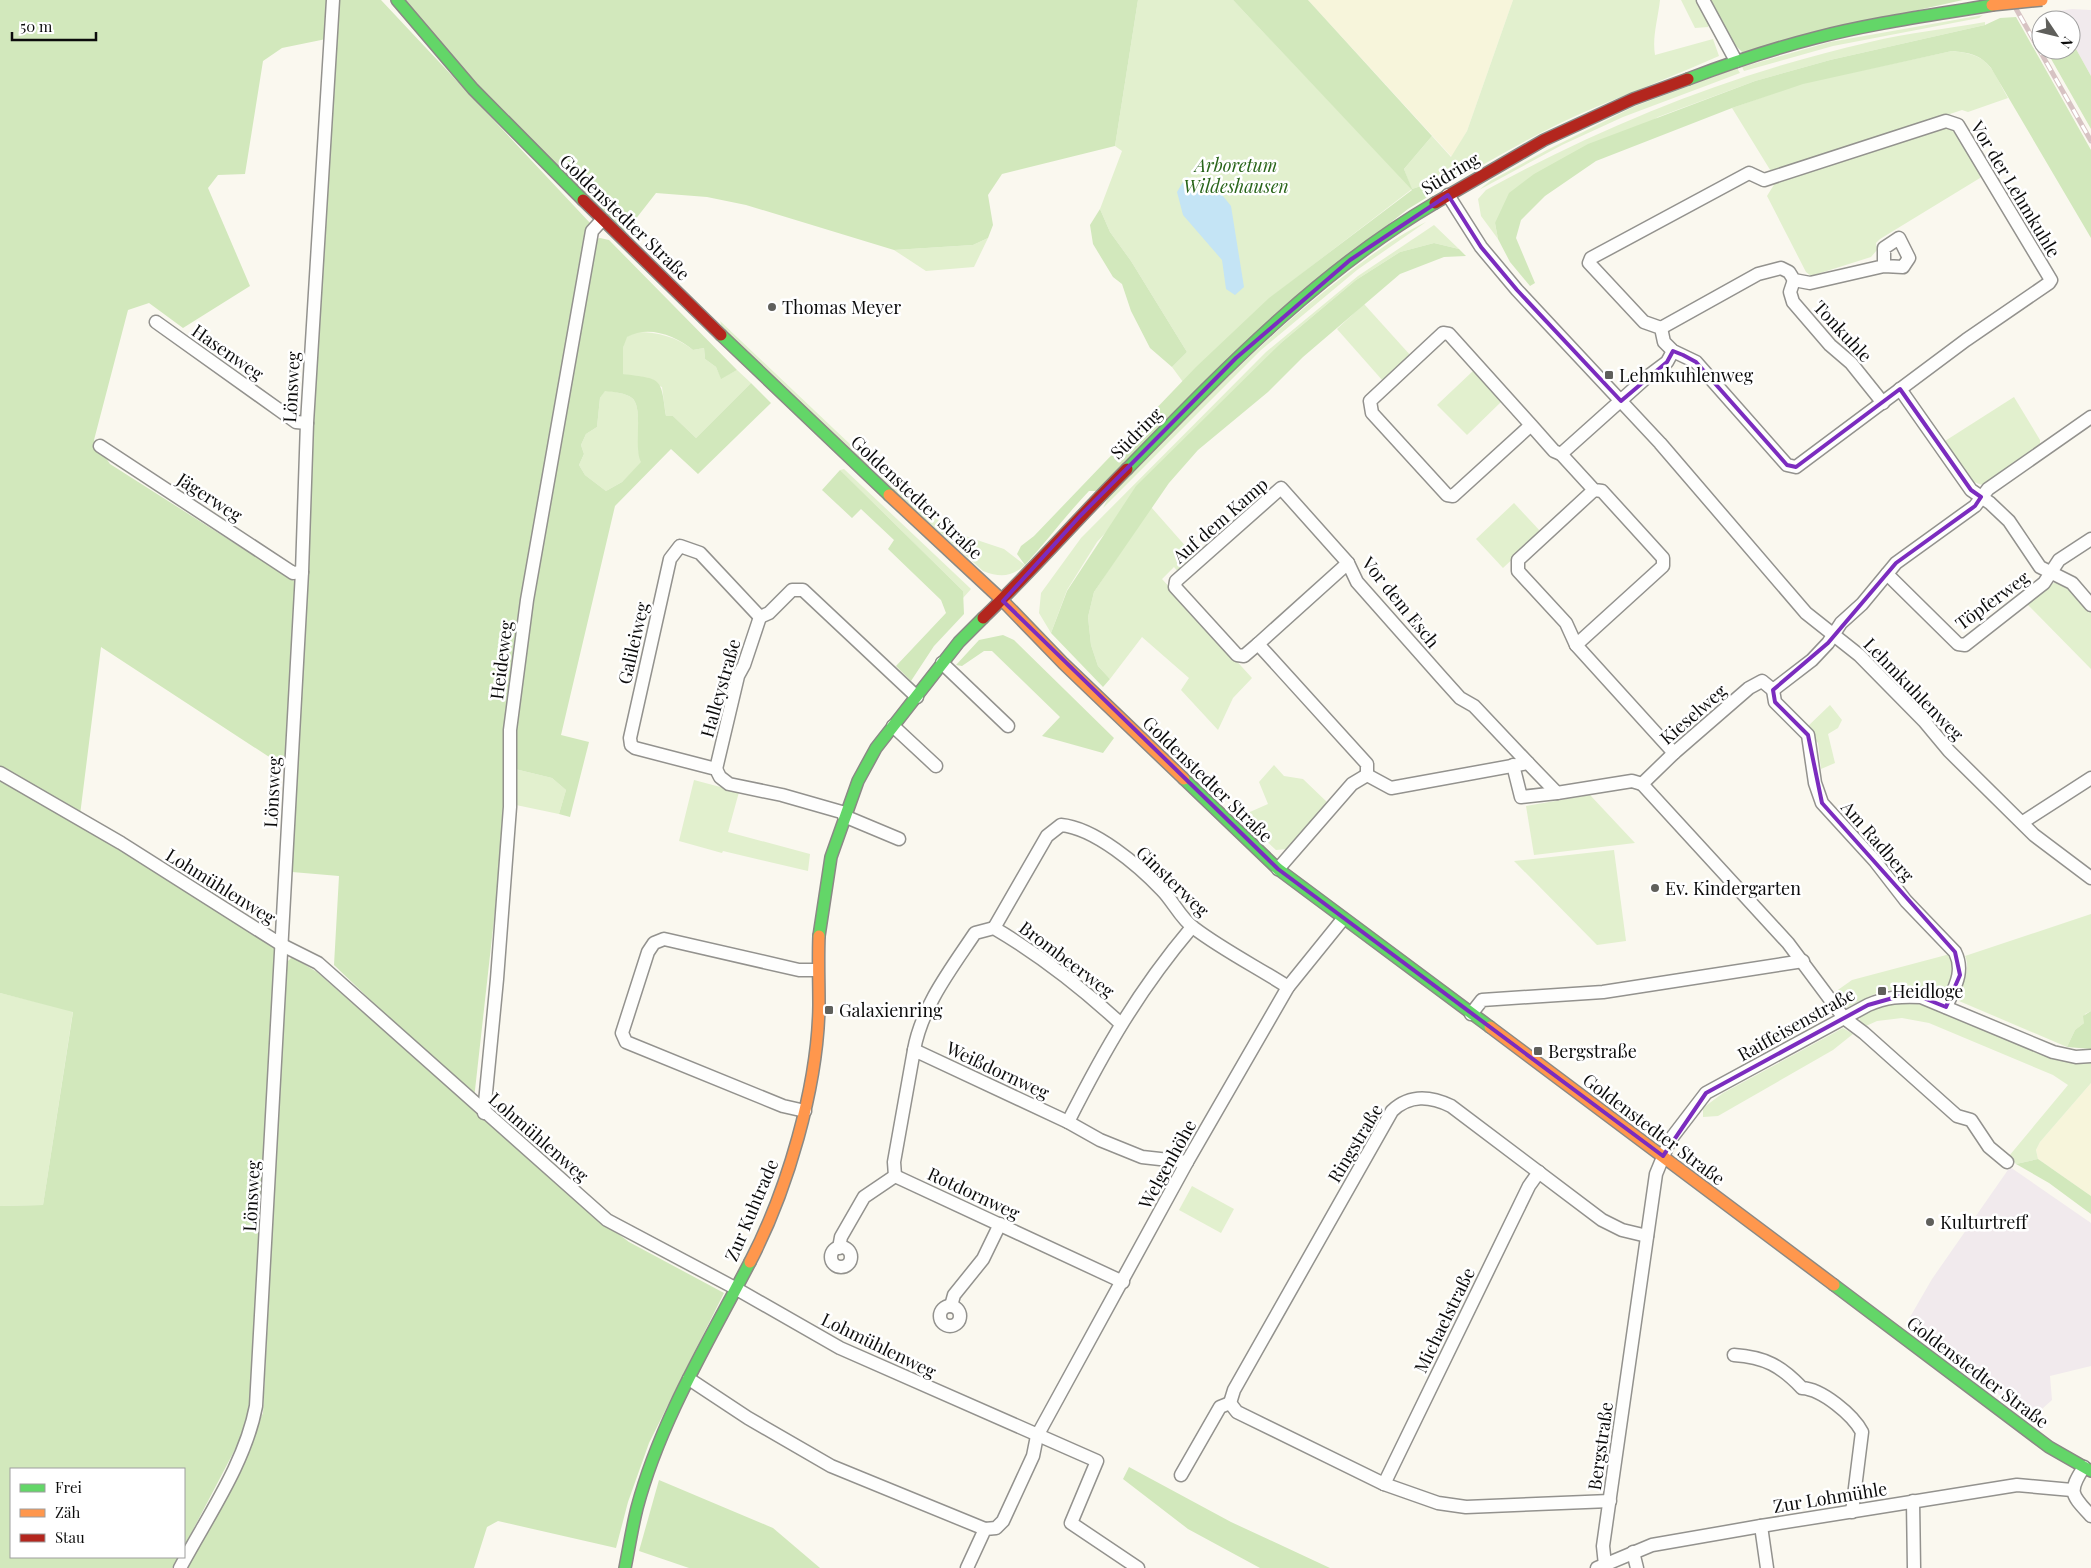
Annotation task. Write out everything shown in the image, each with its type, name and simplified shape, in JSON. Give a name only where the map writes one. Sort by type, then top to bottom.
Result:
[{"type":"street","name":"Lönsweg","points":[[180,1568],[229,1478],[247,1438],[256,1406],[302,572],[307,423],[333,0]]},
{"type":"street","name":"Goldenstedter Straße","points":[[397,0],[473,89],[602,220],[929,534],[1003,601],[1063,663],[1278,869],[2042,1442],[2087,1469]]},
{"type":"street","points":[[1703,0],[1736,61]]},
{"type":"street","name":"Südring","points":[[1003,601],[1080,516],[1236,358],[1350,260],[1408,219],[1514,156],[1584,120],[1632,99],[1736,61],[1816,38],[1865,27],[1992,5],[2042,0]]},
{"type":"street","name":"Vor der Lehmkuhle","points":[[1661,328],[1644,322],[1589,263],[1591,258],[1749,174],[1764,180],[1946,121],[1958,125],[2050,280],[2050,283],[1900,389],[1796,467],[1787,465],[1696,362],[1673,351]]},
{"type":"street","name":"Lehmkuhlenweg","points":[[1448,195],[1481,247],[1517,290],[1621,400],[1728,520],[1806,613],[1860,655],[1899,694],[1949,751],[2058,855],[2091,878]]},
{"type":"street","name":"Heideweg","points":[[484,1113],[510,807],[510,730],[527,600],[592,231],[602,220]]},
{"type":"street","name":"Tonkuhle","points":[[1661,328],[1758,274],[1781,268],[1789,272],[1794,280],[1810,283],[1884,266]]},
{"type":"street","name":"Tonkuhle","points":[[1794,280],[1790,292],[1793,302],[1830,344],[1851,363],[1883,403]]},
{"type":"street","name":"Hasenweg","points":[[156,322],[296,422],[307,423]]},
{"type":"street","points":[[1561,454],[1667,362],[1673,351],[1664,342],[1661,328]]},
{"type":"street","points":[[1531,425],[1453,496],[1447,495],[1372,413],[1369,407],[1370,401],[1444,333],[1449,334],[1531,425],[1554,451],[1561,454],[1594,490],[1602,491],[1663,558],[1663,566],[1576,644]]},
{"type":"street","points":[[1900,389],[1971,490],[2009,521],[2040,567],[2072,582],[2091,605]]},
{"type":"street","points":[[1773,690],[1812,660],[1834,635],[1841,623],[1862,604],[1896,563],[1975,506],[1988,489],[2091,417]]},
{"type":"street","name":"Jägerweg","points":[[100,446],[293,573],[302,572]]},
{"type":"street","name":"Auf dem Kamp","points":[[1258,644],[1244,656],[1236,655],[1175,586],[1176,582],[1280,488],[1348,563]]},
{"type":"street","points":[[1594,490],[1518,560],[1518,571],[1566,623],[1576,644],[1674,753]]},
{"type":"street","name":"Töpferweg","points":[[1886,574],[1958,644],[1965,645],[2044,583],[2059,560],[2091,540]]},
{"type":"street","name":"Galileiweg","points":[[716,769],[635,748],[631,745],[630,738],[670,559],[680,546],[700,553],[760,617]]},
{"type":"street","name":"Vor dem Esch","points":[[1258,644],[1348,563],[1356,582],[1442,678],[1460,698],[1474,706],[1528,763]]},
{"type":"street","points":[[760,617],[768,613],[792,590],[803,590],[918,698]]},
{"type":"street","name":"Zur Kuhtrade","points":[[625,1568],[637,1508],[646,1479],[689,1379],[760,1243],[783,1188],[805,1110],[819,1006],[817,970],[821,916],[831,857],[844,815],[872,755],[893,726],[918,698],[959,642],[1003,601]]},
{"type":"street","name":"Halleystraße","points":[[716,769],[738,676],[744,665],[760,617]]},
{"type":"street","points":[[1258,644],[1367,764],[1367,775]]},
{"type":"street","points":[[942,663],[1008,726]]},
{"type":"street","name":"Kieselweg","points":[[1642,784],[1674,753],[1749,688],[1762,681],[1773,690]]},
{"type":"street","name":"Am Radberg","points":[[1773,690],[1775,702],[1808,735],[1815,783],[1822,803],[1875,861],[1906,901],[1955,952],[1960,961],[1960,975],[1946,1007]]},
{"type":"street","points":[[893,726],[936,766]]},
{"type":"street","points":[[1367,775],[1391,788],[1528,763],[1557,792]]},
{"type":"street","points":[[1512,765],[1521,797],[1632,781],[1642,784],[1803,961],[1844,1018],[1864,1033],[1958,1116],[1971,1120],[1989,1147],[2007,1162]]},
{"type":"street","points":[[716,769],[720,777],[729,784],[782,795],[844,815],[899,839]]},
{"type":"street","name":"Lohmühlenweg","points":[[0,773],[121,843],[282,945],[318,964],[607,1220],[735,1288],[840,1348],[1097,1461],[1070,1523],[1138,1568]]},
{"type":"street","points":[[1278,869],[1352,784],[1367,775]]},
{"type":"street","points":[[2023,822],[2091,778]]},
{"type":"street","name":"Ginsterweg","points":[[994,928],[1047,836],[1061,825],[1074,826],[1122,856],[1163,891],[1192,927],[1288,987]]},
{"type":"street","name":"Welgenhöhe","points":[[985,1529],[996,1528],[1003,1521],[1033,1456],[1037,1436],[1188,1162],[1288,987],[1343,919]]},
{"type":"street","points":[[1068,1122],[1120,1023],[1158,967],[1192,927]]},
{"type":"street","name":"Brombeerweg","points":[[914,1050],[918,1029],[975,933],[994,928],[1025,946],[1056,969],[1120,1023]]},
{"type":"street","points":[[805,1110],[783,1106],[626,1042],[622,1033],[648,952],[654,943],[664,939],[799,970],[817,970]]},
{"type":"street","points":[[1471,1014],[1482,1000],[1603,992],[1803,961]]},
{"type":"street","name":"Raiffeisenstraße","points":[[1663,1156],[1670,1140],[1706,1093],[1884,998],[1900,996],[1920,997],[2053,1052],[2076,1057],[2091,1056]]},
{"type":"street","points":[[839,1248],[841,1237],[864,1197],[895,1176],[894,1162],[914,1050]]},
{"type":"street","name":"Weißdornweg","points":[[914,1050],[1068,1122],[1100,1140],[1142,1157],[1188,1162]]},
{"type":"street","name":"Ringstraße","points":[[1181,1476],[1220,1407],[1230,1403],[1234,1390],[1388,1119],[1402,1102],[1424,1097],[1451,1106],[1602,1220],[1622,1230],[1647,1236]]},
{"type":"street","name":"Bergstraße","points":[[1601,1566],[1656,1174],[1663,1156]]},
{"type":"street","name":"Michaelstraße","points":[[1384,1484],[1529,1186],[1539,1172]]},
{"type":"street","name":"Rotdornweg","points":[[895,1176],[1123,1282]]},
{"type":"street","points":[[951,1306],[954,1295],[983,1260],[1000,1224]]},
{"type":"street","points":[[1734,1355],[1768,1360],[1791,1376],[1802,1388],[1814,1388],[1856,1421],[1862,1432],[1852,1512]]},
{"type":"street","points":[[689,1379],[748,1418],[831,1466],[985,1529],[967,1568]]},
{"type":"street","points":[[1230,1403],[1237,1412],[1384,1484],[1438,1503],[1466,1507],[1610,1501]]},
{"type":"street","points":[[2087,1469],[2072,1490],[2074,1497],[2091,1516]]},
{"type":"street","name":"Zur Lohmühle","points":[[1601,1566],[1652,1544],[2017,1484],[2072,1490]]},
{"type":"street","points":[[1913,1501],[1914,1568]]},
{"type":"street","points":[[1761,1526],[1767,1568]]},
{"type":"street","points":[[1632,1552],[1637,1568]]},
{"type":"highlighted area","points":[[1448,195],[1481,247],[1517,290],[1621,401],[1667,362],[1673,351],[1696,362],[1787,465],[1796,467],[1900,389],[1971,490],[1981,497],[1975,506],[1896,563],[1828,643],[1773,690],[1775,702],[1808,735],[1822,803],[1955,952],[1960,975],[1946,1007],[1921,997],[1900,996],[1868,1005],[1706,1093],[1663,1156],[1278,869],[1003,601],[1080,516],[1236,358],[1350,260]]},
{"type":"shaded area","points":[[1308,0],[1513,0],[1467,131],[1452,157]]},
{"type":"shaded area","points":[[2072,9],[2091,10],[2091,76],[2081,58],[2081,10],[2065,10]]},
{"type":"shaded area","points":[[2091,1083],[2091,1196],[2038,1159],[2036,1150],[2040,1142]]},
{"type":"shaded area","points":[[2010,1167],[2091,1223],[2091,1366],[2050,1376],[2052,1400],[2031,1419],[1906,1324],[1932,1279]]},
{"type":"green space","points":[[0,0],[328,0],[326,39],[282,48],[263,61],[245,174],[218,175],[208,188],[250,286],[183,328],[149,303],[128,310],[94,440],[110,464],[297,583],[286,768],[101,647],[80,815],[0,766]]},
{"type":"green space","points":[[336,0],[381,0],[591,224],[525,600],[507,803],[474,1099],[334,965],[339,876],[292,872],[305,576]]},
{"type":"green space","points":[[403,0],[1138,0],[1115,146],[1002,174],[988,195],[993,225],[988,238],[973,245],[894,250],[746,205],[707,197],[656,193],[624,234],[478,88]]},
{"type":"green space","name":"Arboretum Wildeshausen","points":[[1138,0],[1233,0],[1411,188],[1404,169],[1432,136],[1451,157],[1467,131],[1513,0],[1660,0],[1655,35],[1655,55],[1713,39],[1719,56],[1554,126],[1434,193],[1427,184],[1412,189],[1270,298],[1183,382],[1172,367],[1187,352],[1131,261],[1110,232],[1100,209],[1122,151],[1115,146]]},
{"type":"green space","points":[[1233,0],[1308,0],[1432,136],[1404,169],[1412,189],[1427,184],[1434,193],[1408,209],[1308,287],[1096,491],[1089,491],[1025,565],[1017,554],[1021,546],[1034,536],[1196,367],[1269,298],[1412,190]]},
{"type":"green space","points":[[1681,0],[1696,0],[1709,23],[1708,27],[1695,28]]},
{"type":"green space","points":[[1711,0],[1963,0],[1833,29],[1743,53],[1735,45]]},
{"type":"green space","points":[[1983,15],[1979,18],[1833,46],[1744,71],[1742,67],[1830,42]]},
{"type":"green space","points":[[2016,17],[2031,44],[2031,60],[2040,60],[2091,150],[2091,238],[1991,68],[1987,63],[1974,55],[1952,51],[1803,84],[1732,108],[1596,161],[1545,196],[1521,220],[1516,238],[1535,283],[1530,286],[1510,262],[1498,239],[1495,223],[1509,193],[1534,174],[1588,144],[1755,81],[1830,60],[1985,25],[2000,18]]},
{"type":"green space","points":[[1985,22],[1985,25],[1830,60],[1755,81],[1658,117],[1495,223],[1498,239],[1481,216],[1478,199],[1486,190],[1578,143],[1673,103],[1721,85],[1819,55],[1884,39]]},
{"type":"green space","points":[[1952,51],[1974,55],[1988,64],[2008,98],[1968,112],[1962,110],[1772,173],[1732,108],[1803,83]]},
{"type":"green space","points":[[2081,58],[2091,76],[2091,129],[2052,60],[2081,60]]},
{"type":"green space","points":[[1737,68],[1740,73],[1623,117],[1562,145],[1479,190],[1490,181],[1547,150],[1633,107]]},
{"type":"green space","points":[[1947,126],[1952,129],[1981,175],[1980,178],[1880,239],[1876,243],[1877,250],[1871,257],[1811,276],[1806,272],[1767,196],[1775,183]]},
{"type":"green space","points":[[1100,209],[1110,232],[1131,261],[1187,352],[1172,367],[1150,348],[1131,311],[1122,284],[1113,277],[1093,244],[1090,225]]},
{"type":"green space","points":[[1426,222],[1357,270],[1261,350],[1103,508],[1110,494],[1222,383],[1280,329],[1371,255]]},
{"type":"green space","points":[[1434,225],[1459,249],[1434,243],[1400,252],[1356,280],[1282,342],[1097,542],[1067,590],[1051,633],[1039,613],[1041,593],[1081,538],[1266,352],[1358,276]]},
{"type":"green space","points":[[600,238],[609,240],[737,370],[721,379],[716,367],[705,359],[704,348],[693,350],[678,340],[661,333],[635,333],[627,337],[623,348],[623,374],[645,377],[657,382],[663,394],[666,416],[673,416],[696,438],[751,383],[771,403],[698,474],[671,449],[615,506],[561,735],[589,742],[570,817],[559,814],[566,790],[552,778],[515,769],[514,732],[519,682],[593,240]],"holes":[[[605,391],[626,395],[636,403],[638,447],[641,462],[622,482],[606,491],[585,475],[579,465],[584,454],[581,445],[586,434],[597,427],[600,398]]]},
{"type":"green space","points":[[988,238],[974,267],[926,271],[894,250],[973,245]]},
{"type":"green space","points":[[1434,243],[1459,249],[1466,256],[1444,257],[1400,274],[1303,357],[1268,392],[1198,450],[1169,483],[1094,592],[1088,617],[1091,645],[1098,666],[1110,679],[1103,687],[1051,633],[1067,591],[1136,486],[1282,342],[1356,280],[1400,252]]},
{"type":"green space","points":[[1364,304],[1411,356],[1383,381],[1337,329]]},
{"type":"green space","points":[[720,321],[872,465],[866,466],[722,328]]},
{"type":"green space","points":[[637,332],[667,336],[693,350],[704,348],[705,359],[716,367],[721,378],[737,370],[751,383],[696,438],[673,416],[666,417],[662,387],[623,374],[623,348],[626,337]]},
{"type":"green space","points":[[1473,371],[1502,401],[1467,435],[1437,405]]},
{"type":"green space","points":[[605,390],[626,395],[636,403],[638,447],[642,462],[622,482],[606,491],[585,475],[579,465],[584,454],[581,445],[586,434],[597,427],[600,398]]},
{"type":"green space","points":[[2014,397],[2040,440],[2040,444],[1982,485],[1974,482],[1945,441]]},
{"type":"green space","points":[[844,469],[971,589],[963,598],[963,591],[840,470]]},
{"type":"green space","points":[[840,470],[963,591],[964,614],[934,646],[911,681],[896,666],[946,613],[941,600],[888,549],[894,540],[861,509],[852,518],[822,490]]},
{"type":"green space","points":[[881,476],[915,507],[968,537],[1004,549],[1025,565],[1015,572],[1005,575],[995,575],[983,571],[883,482]]},
{"type":"green space","points":[[1514,503],[1541,532],[1503,568],[1476,539]]},
{"type":"green space","points":[[1151,507],[1196,558],[1179,573],[1174,567],[1162,579],[1252,678],[1233,698],[1218,730],[1181,690],[1189,678],[1142,637],[1110,679],[1098,666],[1091,645],[1088,617],[1094,592]]},
{"type":"green space","points":[[2057,582],[2072,588],[2091,613],[2091,669],[2027,604],[2051,584]]},
{"type":"green space","points":[[1003,635],[1014,640],[1114,738],[1103,753],[1042,736],[1060,717],[992,651],[984,651],[962,666],[956,665],[979,640]]},
{"type":"green space","points":[[1830,705],[1842,720],[1838,728],[1828,734],[1835,763],[1821,769],[1818,743],[1806,728]]},
{"type":"green space","points":[[1274,765],[1284,776],[1303,779],[1328,803],[1287,849],[1276,850],[1233,810],[1237,806],[1243,815],[1268,804],[1259,782]]},
{"type":"green space","points":[[515,769],[552,778],[566,790],[559,814],[516,805]]},
{"type":"green space","points":[[0,778],[156,871],[275,949],[252,1399],[242,1436],[185,1545],[185,1468],[10,1468],[10,1558],[177,1558],[172,1568],[0,1568],[0,1206],[43,1205],[73,1012],[0,993]]},
{"type":"green space","points":[[694,780],[739,792],[728,832],[810,854],[808,871],[723,851],[722,853],[679,841]]},
{"type":"green space","points":[[1590,795],[1635,843],[1534,855],[1526,806]]},
{"type":"green space","points":[[1614,850],[1626,941],[1597,945],[1514,861]]},
{"type":"green space","points":[[2091,914],[2091,1011],[2085,1014],[2084,1023],[2075,1030],[2067,1047],[1959,1001],[1957,997],[1967,972],[1965,956]]},
{"type":"green space","points":[[1950,954],[1957,967],[1944,997],[1919,989],[1883,990],[1846,1008],[1834,998],[1835,992],[1852,980]]},
{"type":"green space","points":[[292,957],[317,972],[588,1211],[629,1242],[724,1293],[649,1443],[628,1502],[616,1548],[498,1521],[487,1527],[474,1568],[184,1568],[233,1478],[263,1413],[286,963]]},
{"type":"green space","points":[[0,993],[73,1011],[43,1205],[0,1206]]},
{"type":"green space","points":[[1900,1002],[1926,1005],[2091,1062],[2091,1083],[2040,1142],[2036,1150],[2038,1159],[2016,1164],[2009,1156],[2068,1085],[2053,1075],[1929,1023],[1902,1018],[1877,1021],[1866,1026],[1859,1024],[1860,1016],[1881,1005]]},
{"type":"green space","points":[[2091,1011],[2091,1049],[2067,1047],[2075,1030],[2084,1023],[2083,1016]]},
{"type":"green space","points":[[1843,1028],[1853,1034],[1833,1050],[1718,1116],[1703,1117],[1703,1108],[1723,1093]]},
{"type":"green space","points":[[2038,1159],[2091,1196],[2091,1214],[2049,1183],[2016,1164]]},
{"type":"green space","points":[[1192,1186],[1234,1209],[1221,1233],[1179,1210]]},
{"type":"green space","points":[[1129,1467],[1231,1522],[1330,1568],[1260,1568],[1188,1529],[1123,1479]]},
{"type":"green space","points":[[659,1480],[773,1528],[820,1568],[689,1568],[639,1551]]},
{"type":"water","points":[[1186,177],[1214,185],[1231,206],[1244,287],[1235,295],[1226,289],[1222,260],[1183,215],[1177,192]]},
{"type":"railway","points":[[2011,0],[2091,141]]},
{"type":"traffic: fast","points":[[397,0],[473,89],[583,200]]},
{"type":"traffic: fast","points":[[1688,79],[1720,67],[1815,38],[1881,24],[1992,5]]},
{"type":"traffic: fast","points":[[1127,469],[1235,360],[1311,292],[1350,260],[1392,230],[1435,203]]},
{"type":"traffic: fast","points":[[721,335],[889,495]]},
{"type":"traffic: fast","points":[[819,936],[831,857],[858,781],[876,748],[959,642],[983,618]]},
{"type":"traffic: fast","points":[[1184,779],[1278,869],[1490,1027]]},
{"type":"traffic: fast","points":[[625,1568],[637,1508],[659,1444],[687,1382],[750,1262]]},
{"type":"traffic: fast","points":[[1834,1285],[2049,1447],[2091,1471]]},
{"type":"traffic: slow","points":[[1992,5],[2042,0]]},
{"type":"traffic: slow","points":[[889,495],[1003,601],[1063,663],[1184,779]]},
{"type":"traffic: slow","points":[[750,1262],[764,1234],[788,1171],[806,1104],[817,1037],[819,936]]},
{"type":"traffic: slow","points":[[1490,1027],[1834,1285]]},
{"type":"traffic: jam","points":[[1435,203],[1544,140],[1633,99],[1688,79]]},
{"type":"traffic: jam","points":[[583,200],[721,335]]},
{"type":"traffic: jam","points":[[983,618],[1127,469]]},
{"type":"place","name":"Thomas Meyer","points":[[772,307]]},
{"type":"place","name":"Lehmkuhlenweg","points":[[1609,375]]},
{"type":"place","name":"Ev. Kindergarten","points":[[1655,888]]},
{"type":"place","name":"Heidloge","points":[[1882,991]]},
{"type":"place","name":"Galaxienring","points":[[829,1010]]},
{"type":"place","name":"Bergstraße","points":[[1538,1051]]},
{"type":"place","name":"Kulturtreff","points":[[1930,1222]]}]
